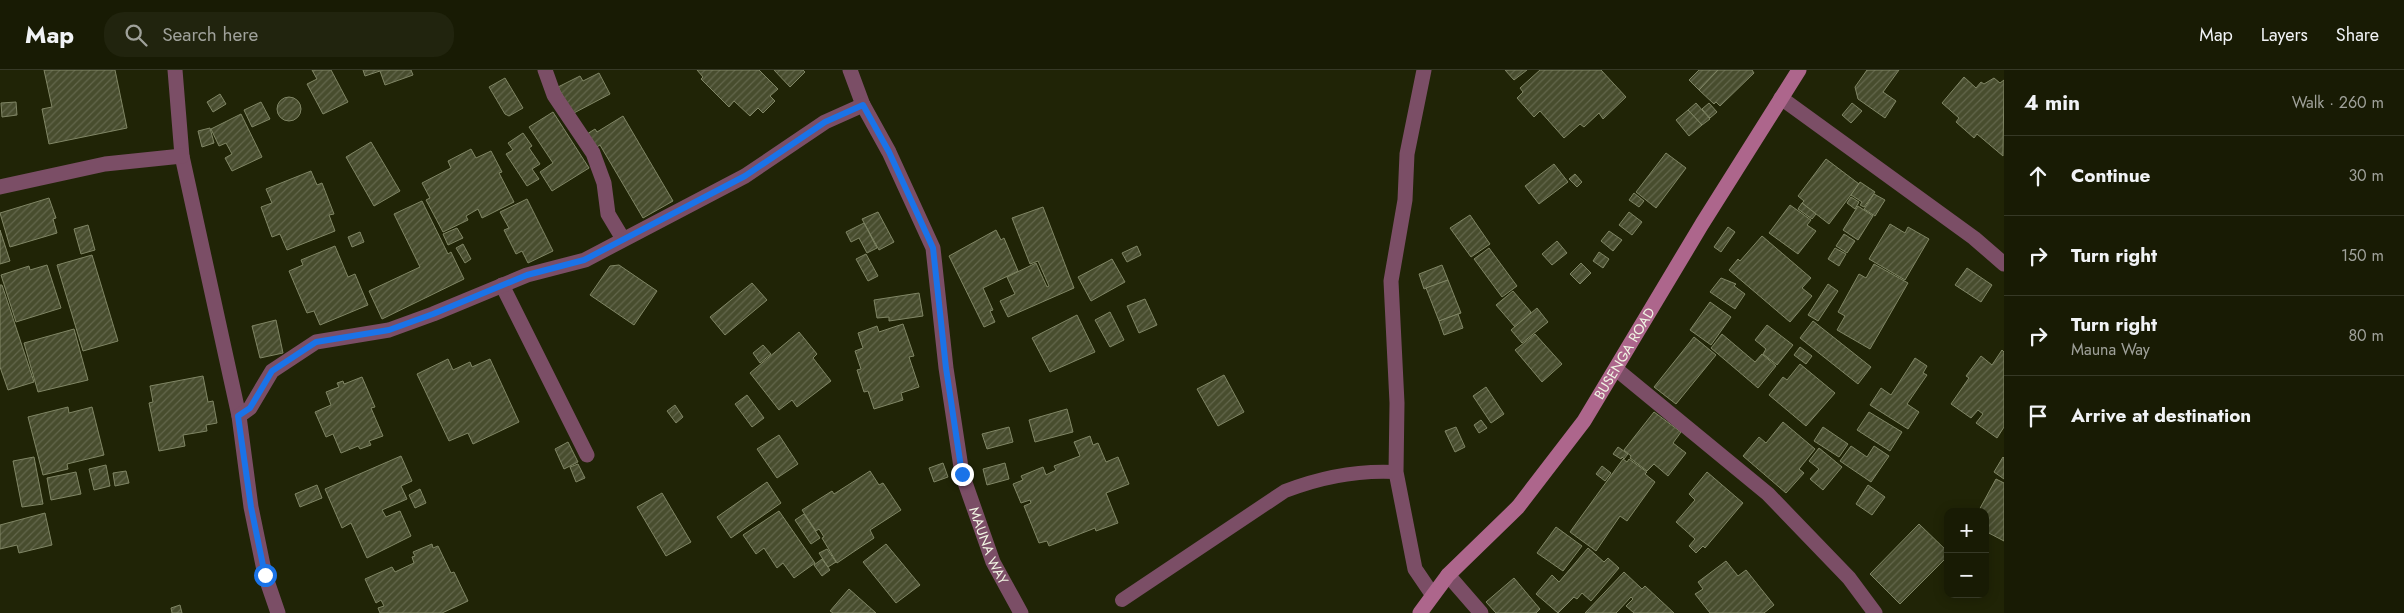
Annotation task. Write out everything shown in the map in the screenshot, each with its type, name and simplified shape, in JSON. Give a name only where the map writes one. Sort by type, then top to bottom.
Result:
[{"type":"street","points":[[176,70],[182,156],[238,416],[251,507],[265,575],[278,613]]},
{"type":"street","points":[[545,70],[554,94],[593,153],[604,183],[608,214],[623,239]]},
{"type":"street","name":"MAUNA WAY","points":[[850,70],[863,105],[889,152],[933,248],[946,368],[962,474],[993,562],[1021,613]]},
{"type":"street","points":[[1424,70],[1407,154],[1405,200],[1391,282],[1397,403],[1396,472],[1414,570],[1432,594]]},
{"type":"street","name":"BUSENGA ROAD","points":[[1420,613],[1432,594],[1448,575],[1518,507],[1584,421],[1702,224],[1799,70]]},
{"type":"street","points":[[1781,98],[1950,220],[2004,264]]},
{"type":"street","points":[[238,416],[250,408],[272,371],[316,342],[389,330],[527,275],[584,260],[745,176],[825,122],[863,105]]},
{"type":"street","points":[[0,187],[105,164],[182,156]]},
{"type":"street","points":[[502,285],[587,455]]},
{"type":"street","points":[[1616,369],[1768,494],[1848,578],[1875,613]]},
{"type":"street","points":[[1448,575],[1482,613]]},
{"type":"lane","points":[[1122,600],[1285,491],[1314,480],[1375,471],[1396,472]]},
{"type":"building","points":[[44,70],[115,70],[127,128],[49,144],[42,109],[52,107]]},
{"type":"building","points":[[312,70],[331,70],[348,102],[323,114],[307,84],[317,79]]},
{"type":"building","points":[[363,70],[411,70],[413,75],[385,85],[380,71],[365,76]]},
{"type":"building","points":[[697,70],[759,70],[778,89],[770,96],[775,101],[763,113],[758,108],[750,116],[734,101],[729,107],[701,79],[703,77]]},
{"type":"building","points":[[774,70],[803,70],[805,72],[790,87]]},
{"type":"building","points":[[1505,70],[1527,70],[1514,80]]},
{"type":"building","points":[[1540,70],[1601,70],[1626,97],[1603,119],[1599,113],[1584,127],[1580,124],[1564,138],[1540,111],[1534,117],[1517,98],[1523,92],[1520,88]]},
{"type":"building","points":[[1699,70],[1718,70],[1699,90],[1689,80]]},
{"type":"building","points":[[1718,70],[1752,70],[1754,73],[1720,106],[1716,102],[1714,104],[1699,90]]},
{"type":"building","points":[[1867,70],[1899,70],[1883,92],[1896,101],[1885,118],[1858,99],[1855,87]]},
{"type":"building","points":[[599,73],[610,94],[572,114],[558,87],[580,76],[583,81]]},
{"type":"building","points":[[1964,77],[1976,88],[1981,82],[1984,84],[1994,78],[2000,83],[2004,80],[2003,156],[1977,134],[1974,138],[1956,122],[1959,118],[1942,103]]},
{"type":"building","points":[[505,78],[523,108],[509,116],[505,114],[489,87]]},
{"type":"building","points":[[220,94],[226,104],[213,112],[207,102]]},
{"type":"building","points":[[289,97],[297,101],[301,109],[297,117],[289,121],[281,117],[277,109],[281,101]]},
{"type":"building","points":[[16,102],[17,115],[2,117],[1,103]]},
{"type":"building","points":[[261,102],[270,119],[252,127],[244,110]]},
{"type":"building","points":[[1696,103],[1710,119],[1702,125],[1688,110]]},
{"type":"building","points":[[1709,103],[1717,112],[1710,118],[1702,109]]},
{"type":"building","points":[[1852,103],[1862,111],[1851,123],[1842,115]]},
{"type":"building","points":[[1688,110],[1702,125],[1689,136],[1676,120]]},
{"type":"building","points":[[553,112],[589,168],[552,191],[540,172],[553,163],[529,127]]},
{"type":"building","points":[[241,114],[262,157],[232,171],[225,158],[232,154],[226,143],[219,146],[211,129]]},
{"type":"building","points":[[623,116],[673,201],[643,218],[600,145],[595,148],[587,134],[595,129],[597,132]]},
{"type":"building","points":[[210,128],[214,143],[202,147],[198,131]]},
{"type":"building","points":[[523,133],[532,146],[529,148],[540,164],[532,169],[539,179],[527,186],[506,154],[513,150],[508,143]]},
{"type":"building","points":[[371,142],[400,191],[374,206],[346,157]]},
{"type":"building","points":[[471,149],[476,158],[491,151],[502,172],[499,173],[514,202],[482,218],[478,209],[466,216],[468,220],[443,232],[426,200],[430,198],[422,183],[451,168],[448,161]]},
{"type":"building","points":[[1666,153],[1686,168],[1656,208],[1636,192]]},
{"type":"building","points":[[1826,159],[1859,184],[1829,224],[1802,203],[1804,201],[1798,196]]},
{"type":"building","points":[[1554,164],[1568,182],[1539,204],[1525,186]]},
{"type":"building","points":[[311,171],[317,185],[322,183],[334,214],[329,215],[335,231],[287,250],[280,234],[272,237],[261,207],[272,203],[266,189]]},
{"type":"building","points":[[1575,174],[1582,182],[1577,187],[1569,179]]},
{"type":"building","points":[[1860,182],[1875,192],[1864,207],[1860,205],[1862,202],[1851,195]]},
{"type":"building","points":[[1634,193],[1644,201],[1639,207],[1629,200]]},
{"type":"building","points":[[1874,194],[1885,200],[1875,216],[1864,209]]},
{"type":"building","points":[[1851,197],[1859,202],[1855,209],[1847,203]]},
{"type":"building","points":[[49,198],[56,218],[53,219],[57,233],[10,247],[0,213]]},
{"type":"building","points":[[527,199],[553,251],[528,263],[522,251],[516,254],[504,230],[509,228],[500,212]]},
{"type":"building","points":[[422,201],[448,254],[451,252],[464,279],[382,319],[369,291],[420,267],[394,214]]},
{"type":"building","points":[[1802,203],[1816,214],[1812,219],[1798,209]]},
{"type":"building","points":[[1790,205],[1811,220],[1807,225],[1816,231],[1798,254],[1769,233]]},
{"type":"building","points":[[1858,206],[1873,216],[1858,240],[1843,230]]},
{"type":"building","points":[[1043,207],[1074,288],[1008,317],[1000,301],[1015,294],[1007,277],[1036,263],[1047,287],[1049,286],[1038,261],[1030,264],[1012,218]]},
{"type":"building","points":[[878,212],[894,242],[879,250],[862,219]]},
{"type":"building","points":[[1629,212],[1642,222],[1632,235],[1619,225]]},
{"type":"building","points":[[1470,215],[1490,244],[1471,257],[1450,228]]},
{"type":"building","points":[[864,223],[877,248],[867,253],[859,238],[851,242],[846,232]]},
{"type":"building","points":[[1890,224],[1905,233],[1908,227],[1929,239],[1905,280],[1869,259]]},
{"type":"building","points":[[88,225],[95,250],[81,254],[74,229]]},
{"type":"building","points":[[1728,227],[1735,232],[1721,252],[1714,247]]},
{"type":"building","points":[[457,228],[463,238],[448,245],[443,234]]},
{"type":"building","points":[[0,230],[10,261],[0,264]]},
{"type":"building","points":[[996,230],[1001,240],[1004,238],[1018,271],[983,288],[993,310],[990,311],[995,322],[984,327],[949,256]]},
{"type":"building","points":[[1609,231],[1622,240],[1613,251],[1601,241]]},
{"type":"building","points":[[360,232],[364,242],[352,247],[348,237]]},
{"type":"building","points":[[1844,234],[1855,241],[1847,253],[1836,246]]},
{"type":"building","points":[[1762,236],[1811,278],[1802,288],[1812,296],[1790,322],[1729,270],[1738,259],[1740,261]]},
{"type":"building","points":[[1557,241],[1567,253],[1552,265],[1542,254]]},
{"type":"building","points":[[463,244],[471,259],[465,263],[456,248]]},
{"type":"building","points":[[335,246],[348,277],[355,274],[368,305],[320,325],[314,311],[307,313],[289,271],[303,265],[301,260]]},
{"type":"building","points":[[1137,246],[1141,255],[1127,262],[1122,253]]},
{"type":"building","points":[[1489,248],[1517,286],[1502,297],[1474,259]]},
{"type":"building","points":[[1835,248],[1846,254],[1839,266],[1828,259]]},
{"type":"building","points":[[1599,252],[1609,259],[1603,268],[1593,261]]},
{"type":"building","points":[[866,254],[878,276],[868,281],[856,259]]},
{"type":"building","points":[[92,255],[118,341],[83,351],[57,265]]},
{"type":"building","points":[[1112,259],[1125,282],[1091,301],[1078,277]]},
{"type":"building","points":[[1581,263],[1591,273],[1580,284],[1570,274]]},
{"type":"building","points":[[1874,264],[1908,283],[1870,349],[1837,330],[1845,316],[1838,312],[1859,274],[1866,278]]},
{"type":"building","points":[[47,265],[61,308],[16,322],[1,275],[29,266],[30,270]]},
{"type":"building","points":[[619,265],[657,291],[634,325],[590,295],[610,266]]},
{"type":"building","points":[[1442,265],[1448,280],[1424,289],[1419,274]]},
{"type":"building","points":[[1967,268],[1992,285],[1981,302],[1955,285]]},
{"type":"building","points":[[1721,278],[1736,284],[1734,286],[1745,294],[1735,309],[1710,292]]},
{"type":"building","points":[[1448,280],[1461,313],[1439,321],[1426,288]]},
{"type":"building","points":[[752,283],[767,300],[725,335],[710,317]]},
{"type":"building","points":[[1828,284],[1838,291],[1818,321],[1808,315]]},
{"type":"building","points":[[0,285],[2,285],[34,382],[8,390],[0,367]]},
{"type":"building","points":[[1513,291],[1531,312],[1515,327],[1496,305]]},
{"type":"building","points":[[919,293],[923,316],[889,321],[889,317],[877,318],[874,300]]},
{"type":"building","points":[[1145,299],[1157,325],[1139,333],[1127,306]]},
{"type":"building","points":[[1710,302],[1731,317],[1711,345],[1690,330]]},
{"type":"building","points":[[1537,308],[1548,322],[1522,343],[1511,330]]},
{"type":"building","points":[[1110,312],[1124,340],[1110,347],[1095,320]]},
{"type":"building","points":[[1458,314],[1463,328],[1444,335],[1439,321]]},
{"type":"building","points":[[1077,315],[1095,352],[1050,372],[1032,338]]},
{"type":"building","points":[[276,320],[283,353],[260,358],[252,326]]},
{"type":"building","points":[[1813,321],[1871,367],[1858,384],[1800,338]]},
{"type":"building","points":[[903,324],[914,356],[909,357],[919,387],[901,393],[903,400],[874,409],[868,391],[864,392],[857,370],[861,369],[855,351],[863,348],[858,333],[877,326],[879,332]]},
{"type":"building","points":[[1767,325],[1793,345],[1777,365],[1763,354],[1766,349],[1755,340]]},
{"type":"building","points":[[74,329],[88,380],[38,392],[24,343]]},
{"type":"building","points":[[799,332],[817,354],[813,358],[831,381],[797,407],[792,400],[779,410],[750,373]]},
{"type":"building","points":[[1535,334],[1562,364],[1542,382],[1515,350]]},
{"type":"building","points":[[1722,334],[1755,362],[1762,354],[1776,366],[1758,388],[1711,348]]},
{"type":"building","points":[[1694,337],[1716,355],[1676,404],[1654,387]]},
{"type":"building","points":[[763,345],[771,354],[760,363],[753,353]]},
{"type":"building","points":[[1800,347],[1812,356],[1806,364],[1794,355]]},
{"type":"building","points":[[2002,350],[2004,352],[2004,427],[1997,438],[1976,423],[1983,414],[1978,410],[1971,418],[1951,404],[1969,378],[1966,376],[1981,356],[1992,365]]},
{"type":"building","points":[[1915,358],[1927,366],[1923,373],[1927,375],[1907,404],[1919,412],[1908,429],[1870,405],[1881,388],[1891,395]]},
{"type":"building","points":[[448,359],[453,370],[470,362],[472,367],[490,359],[519,422],[473,444],[468,433],[449,441],[417,374]]},
{"type":"building","points":[[1800,364],[1835,393],[1806,426],[1769,395],[1783,377],[1787,380]]},
{"type":"building","points":[[1224,375],[1244,412],[1218,426],[1197,389]]},
{"type":"building","points":[[203,376],[208,402],[213,401],[217,423],[206,425],[207,431],[183,435],[185,446],[159,451],[149,403],[153,402],[150,386]]},
{"type":"building","points":[[362,377],[375,407],[371,408],[383,436],[369,441],[371,445],[360,449],[358,446],[341,453],[333,434],[326,437],[315,412],[331,405],[326,392],[339,387],[337,383],[343,381],[344,384]]},
{"type":"building","points":[[1486,387],[1504,414],[1491,423],[1473,396]]},
{"type":"building","points":[[747,395],[764,418],[752,427],[735,404]]},
{"type":"building","points":[[675,405],[683,417],[676,423],[667,411]]},
{"type":"building","points":[[68,407],[69,413],[92,407],[104,455],[67,464],[68,469],[43,475],[28,417]]},
{"type":"building","points":[[1067,409],[1073,432],[1035,442],[1029,420]]},
{"type":"building","points":[[1654,412],[1681,432],[1673,443],[1686,453],[1668,476],[1654,464],[1647,471],[1630,458],[1631,456],[1624,450]]},
{"type":"building","points":[[1869,412],[1902,432],[1890,451],[1857,430]]},
{"type":"building","points":[[1481,420],[1487,428],[1479,433],[1474,425]]},
{"type":"building","points":[[1783,422],[1815,449],[1799,469],[1804,473],[1786,493],[1743,456],[1759,437],[1766,443]]},
{"type":"building","points":[[1009,427],[1013,442],[987,449],[982,434]]},
{"type":"building","points":[[1456,427],[1465,447],[1455,452],[1445,431]]},
{"type":"building","points":[[1823,427],[1848,444],[1839,457],[1814,441]]},
{"type":"building","points":[[779,435],[798,464],[777,478],[757,449]]},
{"type":"building","points":[[1090,436],[1093,445],[1098,443],[1106,462],[1118,457],[1129,484],[1106,493],[1118,523],[1096,531],[1095,528],[1049,546],[1047,541],[1039,543],[1024,506],[1031,503],[1030,500],[1021,503],[1013,484],[1023,480],[1021,476],[1043,467],[1046,475],[1056,470],[1054,466],[1080,456],[1074,442]]},
{"type":"building","points":[[568,442],[578,462],[564,469],[555,449]]},
{"type":"building","points":[[1851,446],[1867,457],[1874,446],[1889,456],[1871,482],[1840,461]]},
{"type":"building","points":[[1618,447],[1628,454],[1624,459],[1613,454]]},
{"type":"building","points":[[1819,448],[1842,467],[1823,490],[1810,479],[1819,469],[1809,461]]},
{"type":"building","points":[[401,456],[412,481],[401,486],[407,499],[382,510],[386,517],[400,511],[411,536],[367,558],[351,523],[342,528],[325,489]]},
{"type":"building","points":[[34,457],[43,504],[22,507],[13,461]]},
{"type":"building","points":[[2004,458],[2004,479],[1994,472]]},
{"type":"building","points":[[1623,459],[1627,462],[1629,459],[1647,472],[1645,474],[1655,482],[1627,521],[1620,516],[1596,551],[1570,532]]},
{"type":"building","points":[[943,463],[948,477],[934,482],[929,468]]},
{"type":"building","points":[[1005,463],[1009,479],[987,485],[983,469]]},
{"type":"building","points":[[578,464],[585,478],[576,482],[570,467]]},
{"type":"building","points":[[106,465],[110,486],[94,490],[89,469]]},
{"type":"building","points":[[1602,466],[1611,473],[1605,481],[1596,474]]},
{"type":"building","points":[[126,471],[129,483],[115,486],[113,473]]},
{"type":"building","points":[[870,471],[879,485],[883,483],[901,510],[870,530],[874,538],[837,563],[822,538],[824,537],[819,529],[816,531],[802,510],[832,491],[834,494]]},
{"type":"building","points":[[76,472],[81,494],[51,500],[47,478]]},
{"type":"building","points":[[1707,472],[1743,503],[1705,548],[1703,546],[1696,553],[1689,546],[1695,539],[1676,522],[1695,500],[1689,494]]},
{"type":"building","points":[[1996,479],[2004,483],[2004,541],[1989,533],[1989,508],[1980,508]]},
{"type":"building","points":[[767,482],[781,503],[731,538],[717,517]]},
{"type":"building","points":[[317,485],[322,498],[300,507],[295,494]]},
{"type":"building","points":[[1868,485],[1885,497],[1872,515],[1856,504]]},
{"type":"building","points":[[420,489],[426,503],[415,508],[409,495]]},
{"type":"building","points":[[662,493],[691,542],[666,556],[637,507]]},
{"type":"building","points":[[779,511],[815,563],[794,578],[783,563],[777,568],[764,548],[756,554],[743,535]]},
{"type":"building","points":[[45,513],[52,545],[19,553],[17,545],[0,549],[0,525]]},
{"type":"building","points":[[804,514],[820,538],[811,544],[795,520]]},
{"type":"building","points":[[1919,524],[1944,548],[1944,560],[1900,604],[1870,574]]},
{"type":"building","points":[[1556,527],[1582,546],[1563,571],[1537,553]]},
{"type":"building","points":[[432,544],[433,548],[438,546],[451,573],[454,572],[468,601],[442,613],[380,613],[378,608],[384,606],[381,600],[376,603],[365,579],[392,567],[395,572],[414,563],[412,557],[415,556],[413,552]]},
{"type":"building","points":[[886,544],[920,585],[896,603],[863,562]]},
{"type":"building","points":[[1588,548],[1604,562],[1608,558],[1619,568],[1591,601],[1582,593],[1577,599],[1574,597],[1558,613],[1536,594],[1552,575],[1559,582]]},
{"type":"building","points":[[827,549],[836,562],[828,567],[819,553]]},
{"type":"building","points":[[822,559],[830,570],[822,576],[814,565]]},
{"type":"building","points":[[1726,561],[1738,576],[1746,570],[1774,605],[1764,613],[1710,613],[1695,594],[1703,589],[1698,582]]},
{"type":"building","points":[[1624,572],[1642,589],[1645,586],[1674,613],[1634,613],[1626,606],[1633,599],[1631,597],[1616,613],[1585,613]]},
{"type":"building","points":[[1514,578],[1540,609],[1536,613],[1496,613],[1486,602]]},
{"type":"building","points":[[849,589],[876,613],[833,613],[830,611]]},
{"type":"building","points":[[180,605],[182,613],[172,613],[171,608]]},
{"type":"route","points":[[265,575],[251,507],[238,416],[250,408],[272,371],[316,342],[389,330],[527,275],[584,260],[745,176],[825,122],[863,105],[889,152],[933,248],[946,368],[962,474]]}]
